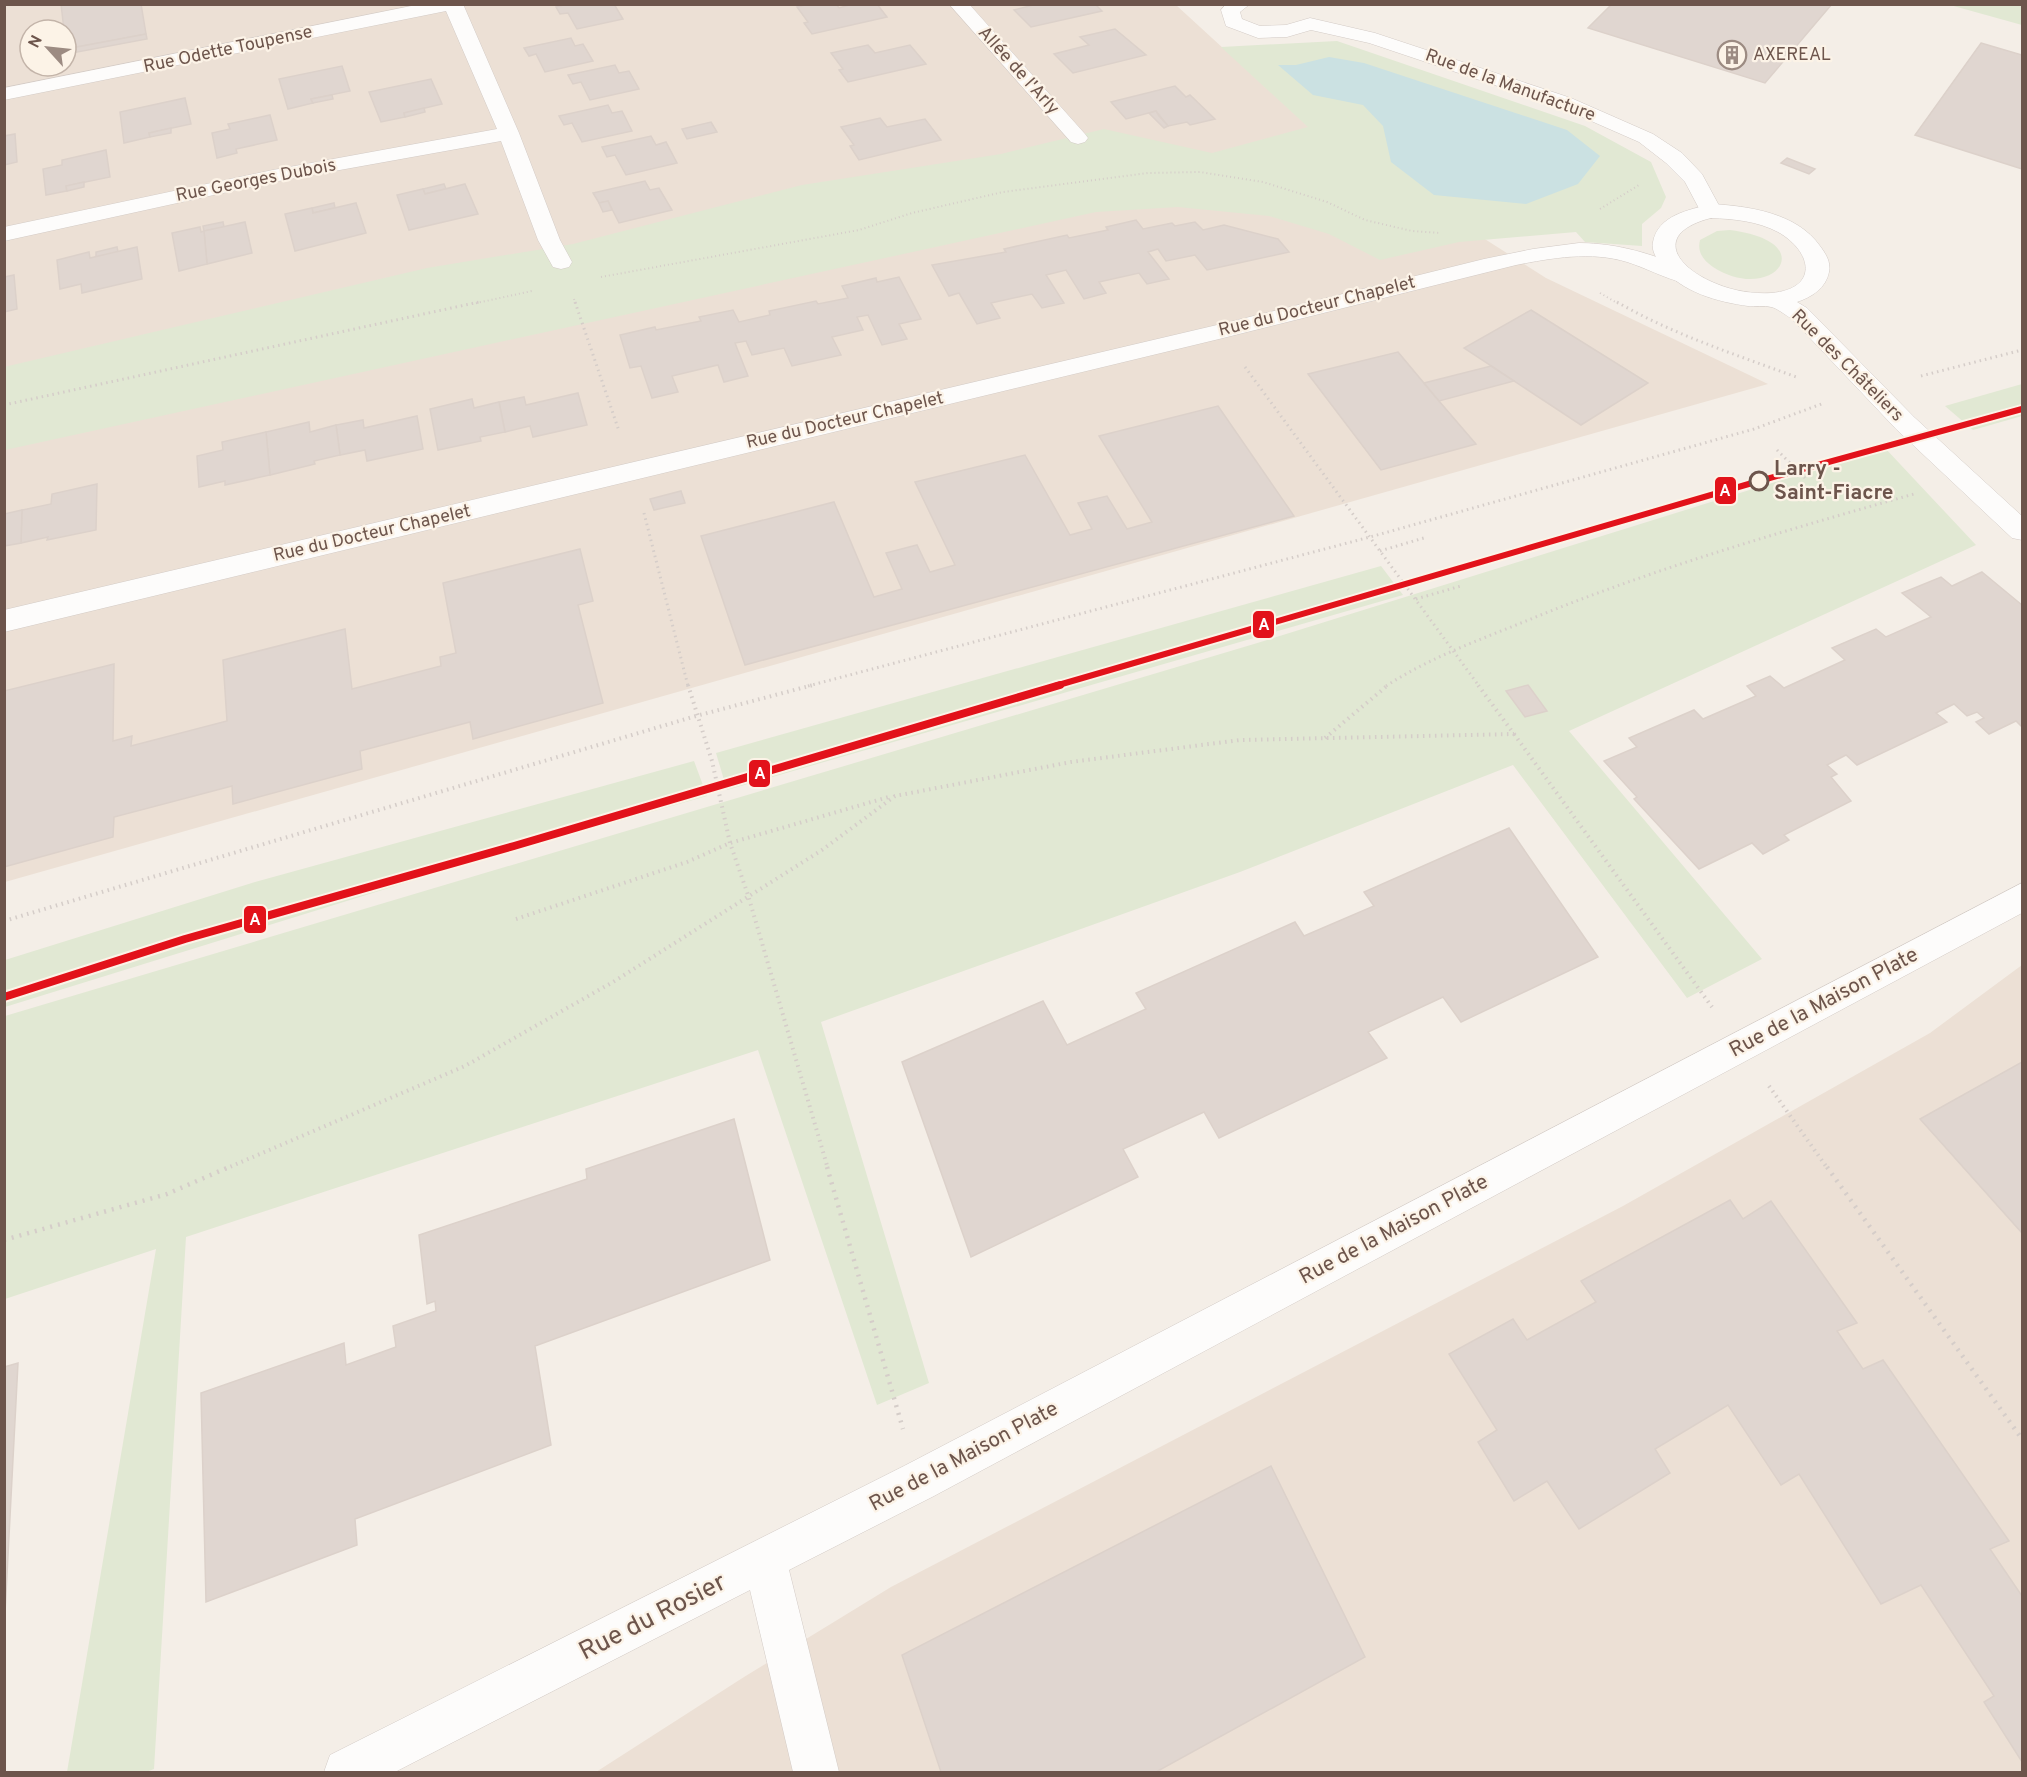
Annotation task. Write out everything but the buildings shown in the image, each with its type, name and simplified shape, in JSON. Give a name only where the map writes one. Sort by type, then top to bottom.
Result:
[{"type":"street","name":"Rue Odette Toupense","points":[[4,94],[452,4]]},
{"type":"street","points":[[452,4],[509,133],[549,240],[565,272]]},
{"type":"street","name":"Allée de l'Arly","points":[[957,4],[1078,138]]},
{"type":"street","name":"Rue de la Manufacture","points":[[1241,4],[1230,10],[1233,22],[1258,32],[1287,32],[1310,24],[1375,39],[1553,98],[1646,138],[1674,158],[1694,178],[1711,211]]},
{"type":"street","points":[[1295,7],[1302,10],[1310,24]]},
{"type":"street","name":"Rue Georges Dubois","points":[[4,234],[273,176],[509,133]]},
{"type":"street","points":[[1684,276],[1670,262],[1663,247],[1665,234],[1674,223],[1689,215],[1711,211],[1742,213],[1774,222],[1792,231],[1815,253],[1820,274],[1812,286],[1797,295],[1776,300]]},
{"type":"street","name":"Rue du Docteur Chapelet","points":[[4,621],[1219,332],[1360,294],[1476,268],[1579,250],[1615,252],[1646,259],[1727,296],[1752,300],[1776,300]]},
{"type":"street","name":"Rue des Châteliers","points":[[1776,300],[1799,313],[1870,389],[2022,531]]},
{"type":"street","name":"Rue de la Maison Plate","points":[[765,1561],[2022,897]]},
{"type":"street","points":[[765,1561],[816,1773]]},
{"type":"street","name":"Rue du Rosier","points":[[347,1773],[765,1561]]},
{"type":"path","points":[[4,405],[565,272],[859,230],[912,213],[1003,192],[1148,173],[1200,172],[1263,182],[1327,202],[1365,220],[1412,231],[1444,233]]},
{"type":"path","points":[[1595,212],[1633,187],[1641,185]]},
{"type":"path","points":[[1560,253],[1584,284],[1641,316],[1694,339],[1805,381]]},
{"type":"path","points":[[565,272],[633,472],[696,716],[712,761],[730,843],[748,895],[919,1481]]},
{"type":"path","points":[[1219,332],[1454,650],[2022,1439]]},
{"type":"path","points":[[1920,376],[2022,350]]},
{"type":"path","points":[[4,921],[696,716],[1370,537],[1775,423],[1806,408],[1830,401]]},
{"type":"path","points":[[1754,429],[1759,435]]},
{"type":"path","points":[[1777,450],[1805,478]]},
{"type":"path","points":[[1324,738],[1388,685],[1454,650],[1586,596],[1771,534],[1965,479]]},
{"type":"path","points":[[1380,550],[1426,537]]},
{"type":"path","points":[[1416,599],[1461,586]]},
{"type":"path","points":[[516,919],[687,862],[730,843],[895,796],[1071,762],[1240,740],[1514,734]]},
{"type":"path","points":[[4,1240],[167,1194],[465,1066],[613,982],[822,850],[895,796]]},
{"type":"shaded area","points":[[5,5],[1176,5],[1309,127],[1546,278],[1768,384],[5,882]]},
{"type":"shaded area","points":[[1329,57],[1364,63],[1567,130],[1600,156],[1578,184],[1526,204],[1434,195],[1391,162],[1383,126],[1363,105],[1313,95],[1278,65],[1296,65]]},
{"type":"shaded area","points":[[2022,965],[2022,1772],[596,1772],[744,1677],[891,1587],[1623,1206],[1930,1033]]},
{"type":"green space","points":[[1950,5],[2022,5],[2022,25]]},
{"type":"green space","points":[[1337,41],[1585,126],[1651,162],[1666,197],[1661,208],[1642,224],[1642,246],[1585,242],[1576,232],[1459,242],[1380,260],[1329,234],[1269,216],[1178,207],[1096,212],[5,450],[4,367],[427,268],[573,244],[802,185],[1001,154],[1104,129],[1212,153],[1308,127],[1221,47]]},
{"type":"green space","points":[[1730,230],[1759,237],[1776,246],[1782,257],[1779,267],[1769,275],[1753,279],[1734,277],[1709,264],[1700,252],[1700,240],[1717,231]]},
{"type":"green space","points":[[2022,384],[2022,416],[1973,430],[1945,406]]},
{"type":"green space","points":[[1885,448],[1976,545],[1569,731],[1762,959],[1687,998],[1513,765],[1240,872],[821,1022],[929,1383],[877,1405],[758,1050],[186,1237],[154,1769],[146,1772],[67,1772],[156,1249],[5,1299],[5,1016],[1254,644]]},
{"type":"green space","points":[[1381,566],[1403,595],[727,790],[716,753]]},
{"type":"green space","points":[[694,761],[707,796],[434,874],[5,1007],[5,960],[255,882]]},
{"type":"transit line","name":"A","points":[[4,997],[185,939],[514,846],[1405,583],[1759,481],[2022,409]]},
{"type":"place","name":"AXEREAL","points":[[1732,55]]},
{"type":"place","name":"Larry - Saint-Fiacre","points":[[1759,481]]}]
